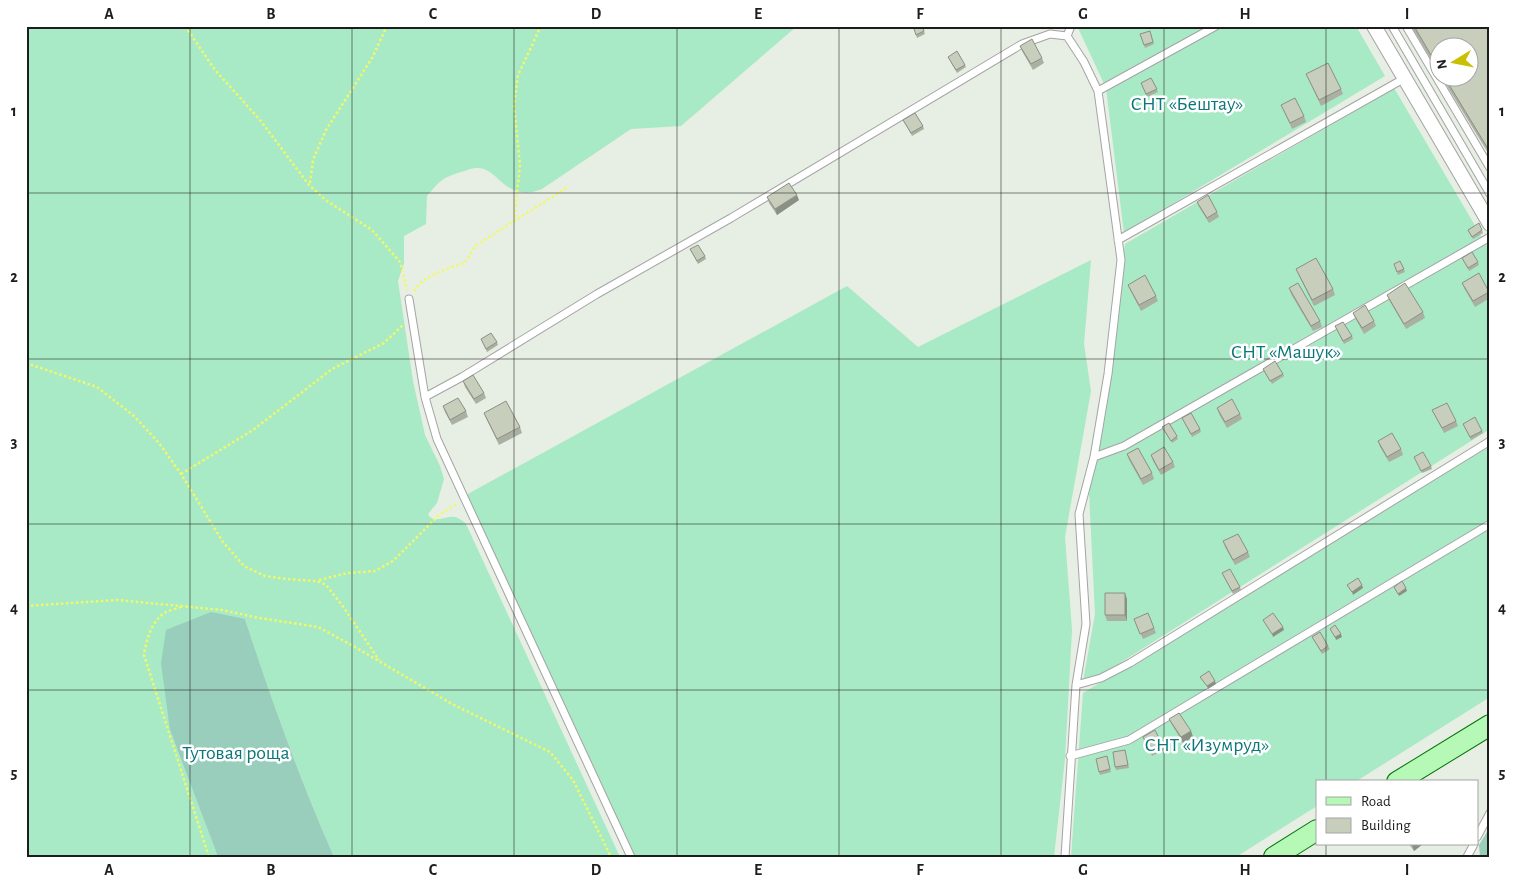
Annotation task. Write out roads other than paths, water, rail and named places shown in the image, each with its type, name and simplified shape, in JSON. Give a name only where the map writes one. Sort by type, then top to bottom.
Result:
[{"type":"street","points":[[1374,26],[1490,224]]},
{"type":"street","points":[[1400,780],[1490,725]]},
{"type":"street","points":[[1274,857],[1316,831]]},
{"type":"lane","points":[[1067,36],[1071,26]]},
{"type":"lane","points":[[1098,92],[1216,26]]},
{"type":"lane","points":[[1392,26],[1490,194]]},
{"type":"lane","points":[[1406,26],[1490,168]]},
{"type":"lane","points":[[425,398],[597,294],[731,218],[1022,44],[1050,34],[1067,36]]},
{"type":"lane","points":[[1065,857],[1076,685],[1086,624],[1079,514],[1094,457],[1108,374],[1122,260],[1098,92],[1084,62],[1067,36]]},
{"type":"lane","points":[[1118,240],[1405,78]]},
{"type":"lane","points":[[1094,457],[1124,446],[1490,237]]},
{"type":"lane","points":[[409,299],[425,398],[437,439],[631,857]]},
{"type":"lane","points":[[1076,685],[1101,678],[1130,663],[1490,442]]},
{"type":"lane","points":[[1070,756],[1129,740],[1490,524]]},
{"type":"lane","points":[[1478,835],[1490,813]]},
{"type":"park label","name":"СНТ «Бештау»","points":[[1187,104]]},
{"type":"park label","name":"СНТ «Машук»","points":[[1286,352]]},
{"type":"park label","name":"СНТ «Изумруд»","points":[[1207,745]]},
{"type":"park label","name":"Тутовая роща","points":[[236,753]]}]
